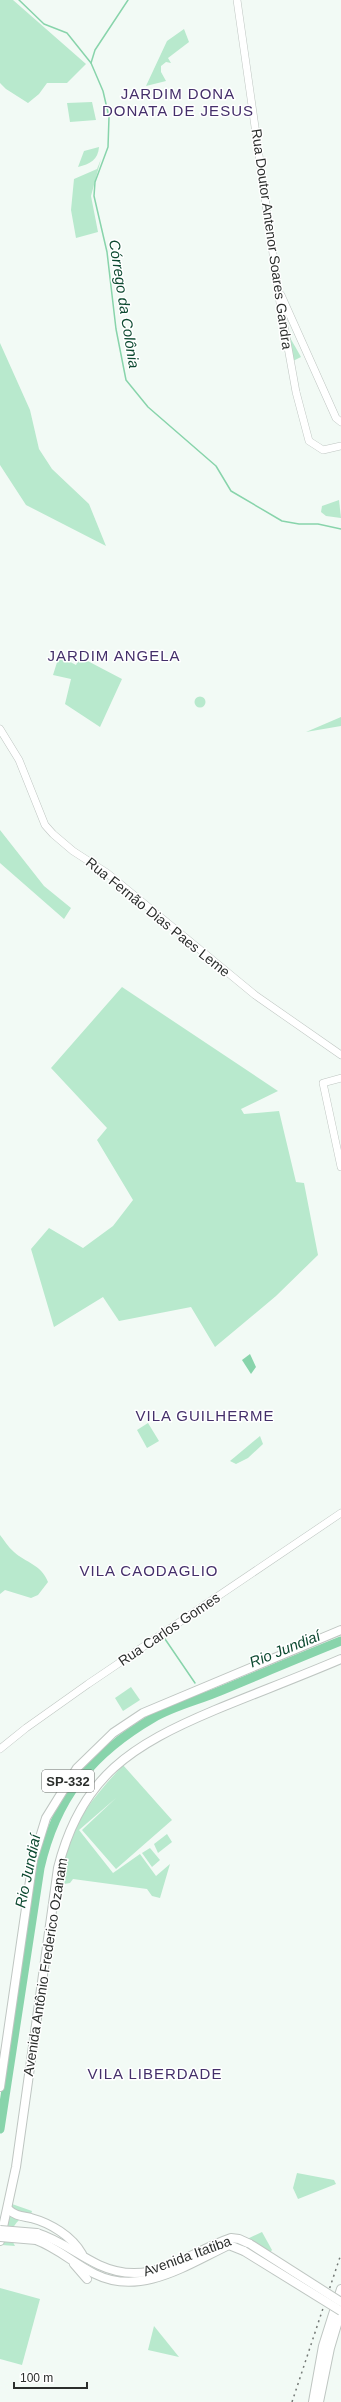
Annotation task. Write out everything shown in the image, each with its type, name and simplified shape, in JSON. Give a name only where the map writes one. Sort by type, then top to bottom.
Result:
[{"type":"main road","name":"Rua Doutor Antenor Soares Gandra","points":[[237,0],[279,291],[296,392],[307,436],[318,448],[330,450],[341,446]]},
{"type":"main road","points":[[279,291],[336,418],[341,422]]},
{"type":"main road","points":[[284,324],[290,324],[297,331]]},
{"type":"main road","name":"Rua Fernão Dias Paes Leme","points":[[0,729],[19,760],[45,825],[53,834],[74,851],[107,873],[255,995],[341,1055]]},
{"type":"main road","points":[[341,1078],[323,1083],[341,1167]]},
{"type":"main road","name":"Rua Carlos Gomes","points":[[0,1750],[26,1728],[88,1684],[341,1513]]},
{"type":"main road","name":"Avenida Antônio Frederico Ozanam","points":[[0,2087],[33,1860],[46,1818],[77,1768],[113,1733],[143,1713],[341,1630]]},
{"type":"main road","name":"Avenida Antônio Frederico Ozanam","points":[[0,2241],[16,2167],[58,1868],[68,1834],[84,1803],[109,1771],[136,1749],[190,1720],[341,1659]]},
{"type":"main road","points":[[8,2209],[14,2214],[53,2227],[71,2240],[80,2259]]},
{"type":"main road","points":[[0,2230],[37,2237]]},
{"type":"main road","points":[[0,2237],[37,2237]]},
{"type":"main road","name":"Avenida Itatiba","points":[[37,2237],[59,2242],[104,2278],[136,2283],[170,2273],[229,2245],[247,2247]]},
{"type":"main road","name":"Avenida Itatiba","points":[[37,2237],[68,2257],[98,2264],[124,2274],[144,2274],[231,2238],[239,2239],[247,2247]]},
{"type":"main road","points":[[247,2247],[341,2302]]},
{"type":"main road","points":[[247,2247],[341,2311],[330,2348],[319,2402]]},
{"type":"main road","points":[[68,2257],[87,2279]]},
{"type":"main road","points":[[313,2402],[323,2346],[341,2289]]},
{"type":"shaded area","points":[[0,0],[13,0],[86,64],[67,83],[47,83],[39,94],[28,103],[6,89],[0,83]]},
{"type":"shaded area","points":[[184,29],[189,42],[168,58],[171,63],[166,62],[161,66],[161,72],[166,81],[146,86],[167,41]]},
{"type":"shaded area","points":[[92,102],[96,120],[70,122],[67,103]]},
{"type":"shaded area","points":[[99,147],[97,155],[93,161],[78,167],[84,151]]},
{"type":"shaded area","points":[[101,159],[91,196],[98,232],[76,238],[71,210],[74,179],[97,169]]},
{"type":"shaded area","points":[[288,334],[301,357],[293,361]]},
{"type":"shaded area","points":[[0,343],[30,410],[39,449],[52,469],[89,504],[106,546],[26,505],[0,465]]},
{"type":"shaded area","points":[[339,500],[341,518],[326,516],[321,512],[322,506]]},
{"type":"shaded area","points":[[59,656],[76,665],[80,657],[122,679],[100,727],[65,704],[71,679],[53,675]]},
{"type":"shaded area","points":[[198,697],[202,697],[204,698],[204,706],[198,707],[195,704],[195,700]]},
{"type":"shaded area","points":[[341,717],[341,726],[306,732]]},
{"type":"shaded area","points":[[0,830],[44,886],[71,908],[64,919],[0,863]]},
{"type":"shaded area","points":[[122,987],[278,1091],[241,1109],[244,1114],[279,1111],[296,1182],[304,1183],[318,1255],[276,1296],[215,1347],[191,1307],[119,1321],[103,1297],[54,1327],[31,1249],[49,1228],[83,1248],[113,1226],[133,1200],[97,1140],[107,1128],[51,1068]]},
{"type":"shaded area","points":[[250,1354],[256,1367],[251,1374],[242,1360]]},
{"type":"shaded area","points":[[148,1423],[159,1441],[147,1448],[137,1430]]},
{"type":"shaded area","points":[[260,1436],[263,1444],[248,1458],[236,1464],[230,1461]]},
{"type":"shaded area","points":[[0,1535],[12,1550],[37,1567],[45,1576],[48,1582],[38,1595],[31,1598],[5,1590],[0,1594]]},
{"type":"shaded area","points":[[131,1687],[140,1700],[123,1711],[115,1698]]},
{"type":"shaded area","points":[[123,1765],[172,1820],[116,1869],[82,1830],[116,1798],[79,1830],[113,1873],[140,1854],[156,1876],[170,1864],[160,1898],[152,1896],[147,1889],[73,1879],[70,1883],[64,1884],[62,1881],[63,1864],[73,1832],[90,1803]]},
{"type":"shaded area","points":[[167,1834],[172,1842],[158,1853],[154,1844]]},
{"type":"shaded area","points":[[150,1848],[160,1860],[152,1867],[142,1853]]},
{"type":"shaded area","points":[[297,2173],[334,2180],[336,2184],[298,2199],[293,2188]]},
{"type":"shaded area","points":[[12,2204],[32,2211],[30,2217],[22,2215],[11,2207]]},
{"type":"shaded area","points":[[10,2215],[19,2220],[14,2226],[12,2232],[12,2239],[15,2246],[2,2245]]},
{"type":"shaded area","points":[[262,2232],[272,2250],[268,2255],[245,2240]]},
{"type":"shaded area","points":[[0,2288],[40,2299],[22,2365],[0,2359]]},
{"type":"shaded area","points":[[154,2326],[179,2357],[148,2350]]},
{"type":"waterway","points":[[19,0],[44,24],[67,33],[91,63]]},
{"type":"waterway","name":"Córrego da Colônia","points":[[128,0],[95,50],[91,63],[103,91],[109,117],[108,147],[95,182],[94,196],[107,252],[116,329],[126,380],[148,407],[216,466],[231,491],[282,521],[299,524],[318,524],[341,529]]},
{"type":"waterway","points":[[165,1639],[195,1683]]},
{"type":"waterway","name":"Rio Jundiaí","points":[[0,2129],[40,1868],[47,1843],[56,1820],[66,1799],[79,1780],[111,1747],[153,1718],[341,1641]]},
{"type":"waterway","name":"Rio Jundiaí","points":[[202,1693],[205,1697]]},
{"type":"railway","points":[[292,2402],[341,2254]]},
{"type":"district","name":"JARDIM DONA DONATA DE JESUS","points":[[178,102]]},
{"type":"district","name":"JARDIM ANGELA","points":[[114,656]]},
{"type":"district","name":"VILA GUILHERME","points":[[205,1416]]},
{"type":"district","name":"VILA CAODAGLIO","points":[[149,1571]]},
{"type":"district","name":"VILA LIBERDADE","points":[[155,2074]]}]
